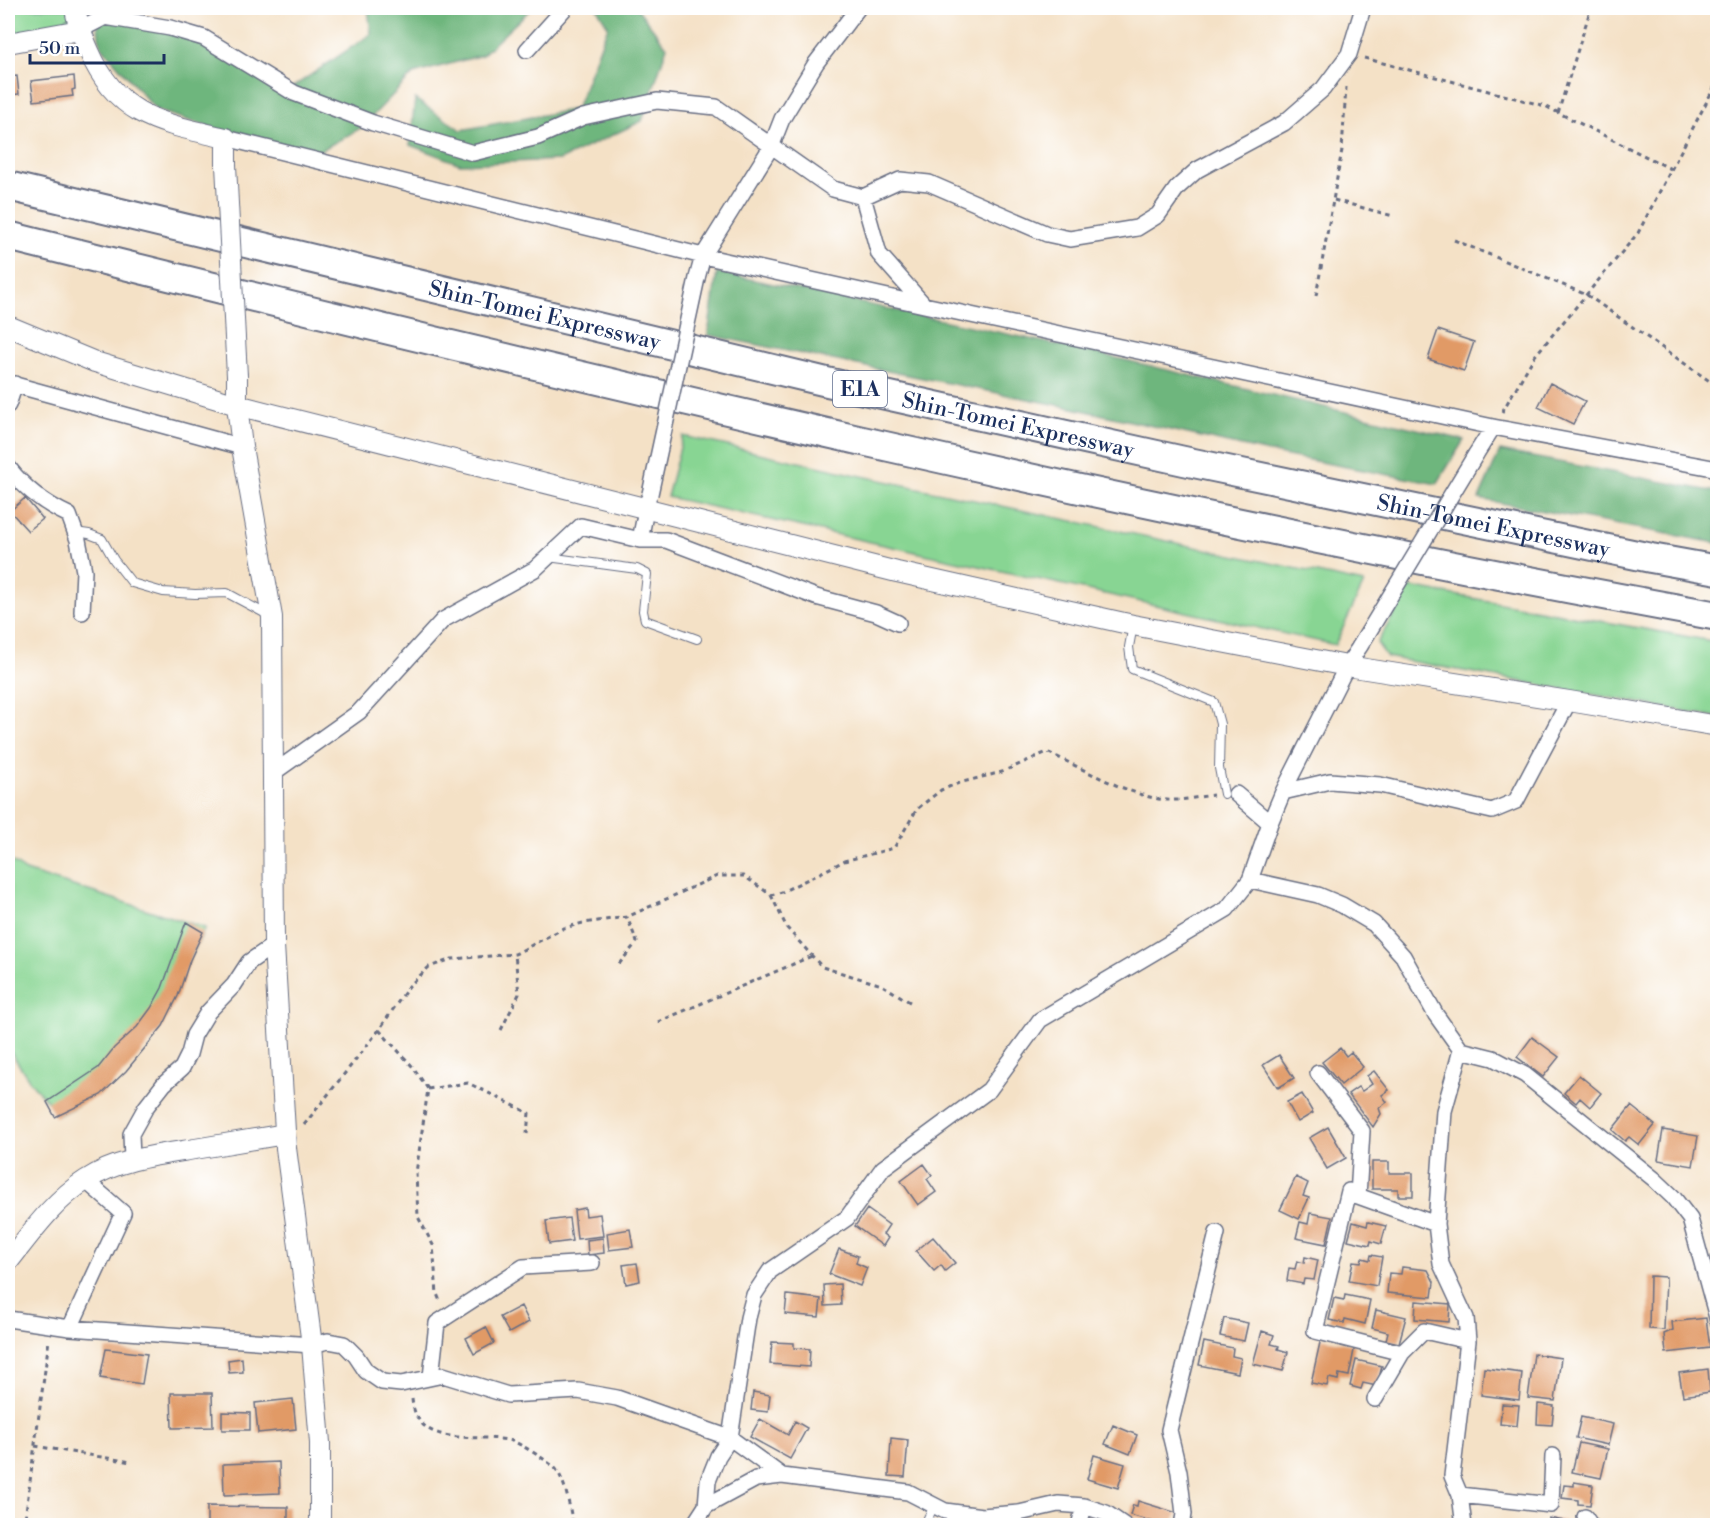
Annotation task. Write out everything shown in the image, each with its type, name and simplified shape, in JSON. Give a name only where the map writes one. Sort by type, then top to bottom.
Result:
[{"type":"highway","name":"Shin-Tomei Expressway","points":[[8,186],[827,382],[1184,461],[1718,570]]},
{"type":"highway","name":"Shin-Tomei Expressway","points":[[8,236],[429,340],[935,458],[1293,534],[1718,616]]},
{"type":"street","points":[[75,8],[80,30],[94,63],[114,93],[134,109],[156,120],[703,256],[1493,427],[1718,469]]},
{"type":"street","points":[[527,50],[565,8]]},
{"type":"street","points":[[640,540],[703,256],[771,147],[782,119],[816,63],[858,8]]},
{"type":"street","points":[[8,43],[80,30],[105,17],[170,28],[204,38],[294,93],[373,123],[473,153],[538,136],[583,117],[657,101],[716,107],[833,189],[863,197],[900,180],[929,183],[1047,234],[1070,240],[1137,228],[1158,215],[1177,188],[1197,170],[1284,123],[1323,89],[1349,54],[1363,8]]},
{"type":"street","points":[[226,138],[237,405],[242,447],[272,617],[274,945],[285,1141],[312,1345],[320,1443],[320,1526]]},
{"type":"street","points":[[863,197],[879,254],[924,305]]},
{"type":"street","points":[[8,326],[95,362],[237,405],[648,502],[897,572],[1133,625],[1347,666],[1569,700],[1718,726]]},
{"type":"street","points":[[8,405],[11,383],[242,447]]},
{"type":"street","points":[[693,1526],[706,1506],[708,1481],[718,1456],[730,1438],[748,1318],[754,1295],[770,1271],[847,1218],[883,1168],[989,1090],[1040,1020],[1227,909],[1250,880],[1283,792],[1347,666],[1493,427]]},
{"type":"street","points":[[8,467],[26,487],[47,504],[69,515],[84,571],[82,612]]},
{"type":"street","points":[[273,773],[359,712],[443,620],[535,569],[581,526],[640,540],[666,540],[816,597],[876,613],[898,624]]},
{"type":"street","points":[[1283,792],[1330,781],[1380,785],[1492,811],[1516,801],[1569,700]]},
{"type":"street","points":[[1230,794],[1270,823]]},
{"type":"street","points":[[1250,880],[1318,896],[1342,905],[1374,924],[1403,957],[1436,1015],[1461,1050],[1493,1058],[1526,1075],[1654,1179],[1673,1197],[1689,1219],[1718,1321]]},
{"type":"street","points":[[132,1159],[131,1134],[146,1107],[164,1084],[182,1068],[194,1035],[208,1012],[234,986],[249,962],[274,945]]},
{"type":"street","points":[[1461,1050],[1444,1111],[1436,1224],[1441,1264],[1466,1318],[1468,1341],[1452,1476],[1460,1495],[1464,1526]]},
{"type":"street","points":[[1318,1073],[1362,1131],[1358,1196]]},
{"type":"street","points":[[8,1262],[63,1197],[85,1180],[105,1170],[132,1159],[285,1141]]},
{"type":"street","points":[[70,1328],[123,1212],[85,1180]]},
{"type":"street","points":[[1402,1353],[1315,1331],[1350,1191],[1358,1196],[1436,1224]]},
{"type":"street","points":[[1182,1526],[1184,1514],[1179,1472],[1169,1430],[1217,1233]]},
{"type":"street","points":[[430,1377],[437,1323],[524,1267],[592,1263]]},
{"type":"street","points":[[8,1318],[70,1328],[312,1345],[328,1341],[345,1344],[366,1371],[382,1382],[401,1384],[443,1375],[508,1395],[578,1391],[617,1398],[730,1438],[782,1476]]},
{"type":"street","points":[[1375,1399],[1402,1353],[1424,1331],[1468,1341]]},
{"type":"street","points":[[1460,1495],[1551,1505],[1553,1456]]},
{"type":"street","points":[[706,1506],[756,1479],[782,1476],[908,1492],[945,1511],[982,1516],[1019,1513],[1058,1504],[1084,1506],[1106,1513],[1125,1526]]},
{"type":"street","points":[[1079,1526],[1084,1506]]},
{"type":"lane","points":[[75,532],[102,539],[114,560],[132,583],[163,592],[227,593],[272,617]]},
{"type":"lane","points":[[548,557],[637,569],[647,574],[643,610],[645,620],[697,639]]},
{"type":"lane","points":[[1133,625],[1129,647],[1132,669],[1214,702],[1220,724],[1219,768],[1230,794]]},
{"type":"lane","points":[[924,1526],[934,1506]]},
{"type":"path","points":[[1558,112],[1590,11],[1571,8]]},
{"type":"path","points":[[1349,54],[1545,106],[1671,169]]},
{"type":"path","points":[[1316,296],[1342,150],[1346,86],[1334,74]]},
{"type":"path","points":[[1493,427],[1534,357],[1638,233],[1718,80]]},
{"type":"path","points":[[1333,200],[1393,216]]},
{"type":"path","points":[[1454,240],[1587,295],[1718,387]]},
{"type":"path","points":[[771,895],[782,892],[844,861],[894,848],[916,809],[941,790],[1002,772],[1047,752],[1133,792],[1152,798],[1168,800],[1230,794]]},
{"type":"path","points":[[285,1141],[379,1030],[409,986],[429,967],[452,959],[515,954],[564,928],[627,917],[717,876],[744,876],[771,895],[787,928],[822,967],[882,985],[913,1004]]},
{"type":"path","points":[[619,964],[636,942],[627,917]]},
{"type":"path","points":[[501,1030],[519,994],[515,954]]},
{"type":"path","points":[[658,1022],[812,956]]},
{"type":"path","points":[[379,1030],[413,1067],[428,1089],[416,1173],[418,1217],[433,1245],[437,1294],[447,1317]]},
{"type":"path","points":[[428,1089],[468,1083],[529,1113],[527,1134]]},
{"type":"path","points":[[24,1526],[51,1324]]},
{"type":"path","points":[[411,1382],[413,1407],[420,1422],[438,1434],[513,1441],[555,1469],[567,1495],[573,1526]]},
{"type":"path","points":[[34,1446],[131,1462]]},
{"type":"green space","points":[[8,8],[76,8],[80,30],[8,43]]},
{"type":"green space","points":[[96,8],[118,8],[181,32],[284,93],[371,34],[368,8],[532,8],[482,55],[413,74],[361,128],[307,158],[156,110],[100,45]]},
{"type":"green space","points":[[597,8],[637,8],[667,47],[642,121],[560,160],[460,164],[410,145],[415,99],[461,130],[576,109],[608,26]]},
{"type":"green space","points":[[717,272],[1091,352],[1464,440],[1437,484],[1277,454],[1068,407],[708,335]]},
{"type":"green space","points":[[683,436],[1364,583],[1335,645],[667,497]]},
{"type":"green space","points":[[1500,451],[1717,492],[1717,543],[1479,499]]},
{"type":"green space","points":[[1410,587],[1717,642],[1717,717],[1387,657],[1377,643]]},
{"type":"green space","points":[[8,859],[26,871],[205,928],[154,1034],[79,1105],[59,1115],[29,1080],[8,1048]]},
{"type":"building","points":[[17,76],[19,94],[8,95],[8,77]]},
{"type":"building","points":[[74,76],[73,96],[34,101],[31,81]]},
{"type":"building","points":[[1438,330],[1474,342],[1464,371],[1428,359]]},
{"type":"building","points":[[1550,383],[1585,401],[1573,424],[1538,407]]},
{"type":"building","points":[[25,498],[43,519],[28,531],[10,511]]},
{"type":"building","points":[[186,922],[203,932],[190,960],[178,996],[163,1026],[126,1071],[101,1095],[55,1117],[47,1102],[98,1068],[114,1048],[137,1027],[151,1008],[162,988]]},
{"type":"building","points":[[1532,1037],[1559,1057],[1543,1077],[1517,1057]]},
{"type":"building","points":[[1340,1048],[1346,1056],[1351,1052],[1363,1067],[1341,1085],[1322,1062]]},
{"type":"building","points":[[1279,1055],[1294,1078],[1278,1088],[1263,1065]]},
{"type":"building","points":[[1374,1071],[1389,1090],[1382,1095],[1387,1102],[1379,1108],[1381,1114],[1373,1127],[1348,1094],[1358,1087],[1362,1091],[1372,1084],[1367,1076]]},
{"type":"building","points":[[1579,1075],[1601,1093],[1590,1107],[1580,1098],[1576,1103],[1564,1093]]},
{"type":"building","points":[[1302,1094],[1313,1113],[1298,1122],[1287,1102]]},
{"type":"building","points":[[1631,1106],[1655,1125],[1639,1145],[1629,1137],[1625,1141],[1612,1130]]},
{"type":"building","points":[[1328,1127],[1346,1158],[1327,1169],[1309,1138]]},
{"type":"building","points":[[1663,1130],[1698,1136],[1693,1166],[1658,1160]]},
{"type":"building","points":[[1372,1162],[1389,1162],[1389,1173],[1413,1173],[1413,1196],[1398,1196],[1398,1189],[1372,1189]]},
{"type":"building","points":[[924,1164],[932,1175],[927,1179],[936,1192],[918,1205],[901,1181]]},
{"type":"building","points":[[1296,1177],[1308,1183],[1303,1196],[1309,1198],[1299,1219],[1280,1210]]},
{"type":"building","points":[[585,1208],[586,1216],[600,1214],[603,1236],[577,1239],[574,1210]]},
{"type":"building","points":[[867,1209],[889,1225],[883,1234],[888,1238],[883,1246],[855,1226]]},
{"type":"building","points":[[1310,1213],[1332,1217],[1326,1244],[1296,1238],[1300,1222],[1308,1224]]},
{"type":"building","points":[[569,1218],[572,1241],[549,1244],[546,1221]]},
{"type":"building","points":[[1353,1222],[1367,1226],[1368,1222],[1386,1226],[1381,1244],[1371,1241],[1370,1245],[1348,1240]]},
{"type":"building","points":[[630,1229],[633,1247],[609,1250],[607,1233]]},
{"type":"building","points":[[933,1237],[955,1263],[945,1271],[941,1265],[934,1271],[916,1251]]},
{"type":"building","points":[[603,1238],[604,1253],[588,1255],[587,1240]]},
{"type":"building","points":[[839,1249],[858,1256],[856,1263],[867,1268],[860,1286],[829,1274]]},
{"type":"building","points":[[1371,1255],[1382,1257],[1377,1286],[1349,1281],[1353,1261],[1361,1262],[1362,1258],[1370,1260]]},
{"type":"building","points":[[1305,1257],[1318,1260],[1314,1280],[1304,1279],[1303,1284],[1287,1281],[1289,1268],[1295,1269],[1297,1261],[1304,1263]]},
{"type":"building","points":[[637,1263],[640,1281],[626,1284],[623,1265]]},
{"type":"building","points":[[1402,1267],[1428,1270],[1434,1282],[1432,1297],[1387,1293],[1389,1273],[1401,1274]]},
{"type":"building","points":[[1650,1276],[1666,1277],[1664,1330],[1649,1329]]},
{"type":"building","points":[[840,1284],[841,1305],[825,1306],[824,1285]]},
{"type":"building","points":[[787,1295],[821,1299],[819,1317],[785,1314]]},
{"type":"building","points":[[1345,1295],[1370,1300],[1365,1324],[1345,1319],[1344,1323],[1329,1320],[1334,1298],[1344,1300]]},
{"type":"building","points":[[1416,1301],[1450,1304],[1449,1322],[1415,1319]]},
{"type":"building","points":[[521,1306],[529,1322],[509,1333],[500,1317]]},
{"type":"building","points":[[1376,1310],[1406,1317],[1399,1343],[1386,1340],[1388,1332],[1372,1328]]},
{"type":"building","points":[[1224,1318],[1248,1323],[1244,1341],[1220,1336]]},
{"type":"building","points":[[1706,1318],[1710,1348],[1666,1353],[1664,1334],[1673,1330],[1672,1322]]},
{"type":"building","points":[[486,1327],[494,1343],[474,1354],[466,1338]]},
{"type":"building","points":[[1262,1331],[1274,1335],[1271,1344],[1288,1352],[1283,1371],[1253,1364]]},
{"type":"building","points":[[1321,1338],[1355,1345],[1349,1376],[1339,1374],[1338,1380],[1329,1378],[1327,1386],[1311,1383]]},
{"type":"building","points":[[772,1342],[794,1343],[794,1348],[810,1349],[809,1367],[770,1364]]},
{"type":"building","points":[[1204,1342],[1233,1348],[1232,1356],[1241,1358],[1238,1373],[1199,1365]]},
{"type":"building","points":[[106,1349],[147,1354],[142,1384],[100,1378]]},
{"type":"building","points":[[1534,1354],[1561,1358],[1555,1401],[1528,1398]]},
{"type":"building","points":[[242,1358],[243,1372],[229,1373],[228,1360]]},
{"type":"building","points":[[1356,1360],[1382,1366],[1377,1386],[1363,1383],[1361,1389],[1350,1386]]},
{"type":"building","points":[[1484,1368],[1522,1373],[1519,1400],[1481,1395]]},
{"type":"building","points":[[1708,1369],[1710,1392],[1683,1396],[1679,1373]]},
{"type":"building","points":[[753,1392],[770,1395],[768,1412],[751,1410]]},
{"type":"building","points":[[171,1393],[212,1393],[213,1427],[172,1428]]},
{"type":"building","points":[[293,1399],[296,1429],[258,1433],[255,1403]]},
{"type":"building","points":[[1502,1404],[1519,1405],[1517,1426],[1500,1424]]},
{"type":"building","points":[[1538,1404],[1554,1406],[1552,1425],[1537,1424]]},
{"type":"building","points":[[222,1412],[250,1413],[250,1430],[222,1430]]},
{"type":"building","points":[[1581,1417],[1613,1424],[1608,1445],[1576,1438]]},
{"type":"building","points":[[760,1419],[788,1435],[795,1421],[807,1428],[790,1459],[750,1437]]},
{"type":"building","points":[[1113,1425],[1137,1435],[1130,1454],[1105,1444]]},
{"type":"building","points":[[891,1438],[908,1440],[905,1477],[889,1476]]},
{"type":"building","points":[[1579,1443],[1608,1449],[1601,1478],[1572,1472]]},
{"type":"building","points":[[1094,1455],[1125,1464],[1118,1488],[1087,1479]]},
{"type":"building","points":[[279,1462],[280,1493],[224,1495],[223,1464]]},
{"type":"building","points":[[1574,1482],[1593,1485],[1590,1505],[1578,1504],[1578,1500],[1562,1498],[1564,1485],[1574,1486]]},
{"type":"building","points":[[1138,1501],[1177,1513],[1173,1526],[1156,1526],[1157,1523],[1130,1515],[1133,1505],[1137,1506]]},
{"type":"building","points":[[207,1506],[288,1507],[288,1526],[207,1526]]},
{"type":"building","points":[[1549,1518],[1565,1521],[1564,1526],[1548,1526]]}]
